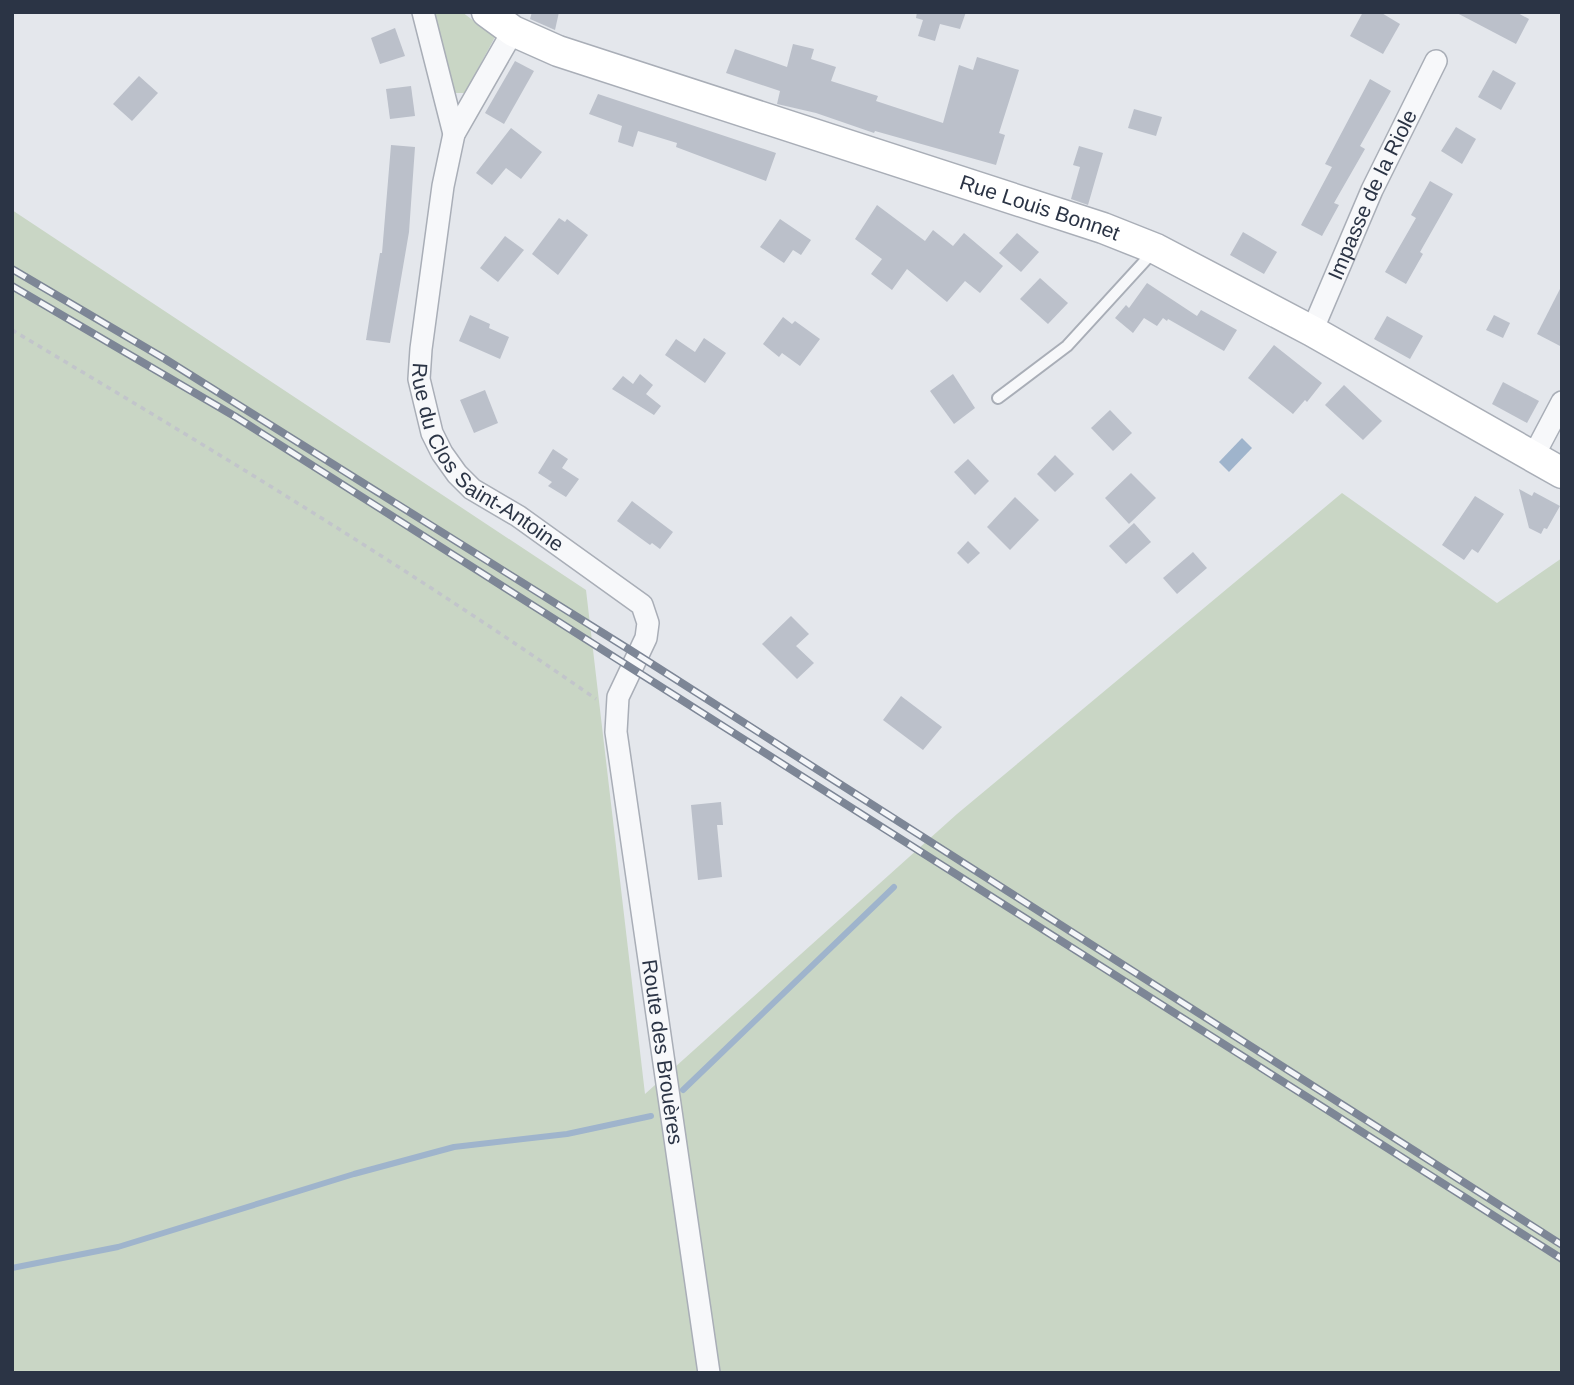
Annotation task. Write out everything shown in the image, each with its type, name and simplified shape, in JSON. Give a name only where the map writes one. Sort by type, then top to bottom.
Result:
[{"type":"street","name":"Rue du Clos Saint-Antoine","points":[[423,12],[454,134]]},
{"type":"street","name":"Rue Louis Bonnet","points":[[486,12],[513,31],[558,51],[1103,228],[1156,249],[1312,331],[1562,473]]},
{"type":"street","name":"Rue du Clos Saint-Antoine","points":[[513,31],[454,134],[443,186],[419,379],[432,433],[442,453],[472,489],[519,516],[642,605],[648,623],[646,638],[618,697],[616,722]]},
{"type":"street","name":"Impasse de la Riole","points":[[1312,331],[1372,190],[1436,61]]},
{"type":"street","points":[[1533,457],[1562,402]]},
{"type":"street","name":"Route des Brouères","points":[[616,722],[709,1373]]},
{"type":"lane","points":[[998,398],[1067,346],[1156,249]]},
{"type":"path","points":[[12,330],[260,480],[510,639],[616,722]]},
{"type":"green space","points":[[431,12],[462,12],[495,37],[465,93],[454,93]]},
{"type":"green space","points":[[12,210],[586,590],[645,1094],[957,814],[1342,493],[1497,603],[1562,558],[1562,1373],[12,1373]]},
{"type":"water","points":[[1242,438],[1252,448],[1229,472],[1219,462]]},
{"type":"building","points":[[532,12],[559,12],[555,30],[530,19]]},
{"type":"building","points":[[917,12],[966,12],[960,29],[940,24],[935,41],[918,36],[923,20],[916,18]]},
{"type":"building","points":[[1363,12],[1380,12],[1400,24],[1383,54],[1350,36]]},
{"type":"building","points":[[1455,12],[1516,12],[1529,19],[1516,44]]},
{"type":"building","points":[[395,28],[405,56],[380,64],[371,38]]},
{"type":"building","points":[[793,44],[814,49],[811,59],[836,67],[831,81],[878,96],[876,101],[943,123],[959,65],[973,70],[977,57],[1019,70],[999,133],[1005,135],[996,165],[777,104],[780,91],[726,73],[735,49],[787,67]]},
{"type":"building","points":[[515,61],[534,71],[504,124],[485,113]]},
{"type":"building","points":[[1493,70],[1516,83],[1501,110],[1478,97]]},
{"type":"building","points":[[139,76],[158,93],[132,121],[113,104]]},
{"type":"building","points":[[1370,79],[1391,91],[1360,146],[1365,149],[1334,203],[1339,205],[1322,236],[1301,225],[1332,167],[1325,164]]},
{"type":"building","points":[[411,86],[415,116],[390,119],[386,89]]},
{"type":"building","points":[[598,94],[776,153],[766,181],[676,147],[677,143],[638,131],[633,147],[618,142],[622,126],[589,114]]},
{"type":"building","points":[[1134,109],[1162,117],[1156,136],[1128,128]]},
{"type":"building","points":[[1456,127],[1476,139],[1462,164],[1441,151]]},
{"type":"building","points":[[511,128],[542,152],[521,179],[506,168],[492,185],[476,173]]},
{"type":"building","points":[[391,145],[415,147],[409,232],[390,343],[366,340],[382,253]]},
{"type":"building","points":[[1079,146],[1103,153],[1088,205],[1071,199],[1080,167],[1073,165]]},
{"type":"building","points":[[1430,181],[1453,194],[1420,252],[1423,254],[1406,284],[1385,272],[1416,218],[1411,215]]},
{"type":"building","points":[[877,205],[925,241],[933,230],[953,246],[964,233],[1003,266],[980,293],[965,281],[947,302],[907,269],[892,290],[871,274],[882,259],[855,239]]},
{"type":"building","points":[[559,218],[565,222],[567,219],[588,235],[558,275],[532,254]]},
{"type":"building","points":[[780,219],[811,240],[801,255],[793,250],[784,263],[760,247]]},
{"type":"building","points":[[1243,232],[1277,252],[1264,274],[1230,255]]},
{"type":"building","points":[[1017,233],[1039,252],[1021,272],[999,253]]},
{"type":"building","points":[[505,236],[524,250],[498,282],[480,268]]},
{"type":"building","points":[[1040,278],[1068,303],[1048,324],[1020,299]]},
{"type":"building","points":[[1147,283],[1197,316],[1201,310],[1237,330],[1224,351],[1168,319],[1167,321],[1163,318],[1157,326],[1144,318],[1133,333],[1115,318],[1126,305],[1129,308]]},
{"type":"building","points":[[1562,285],[1562,347],[1537,334]]},
{"type":"building","points":[[470,315],[509,337],[500,359],[459,341]]},
{"type":"building","points":[[1494,315],[1510,323],[1503,338],[1486,330]]},
{"type":"building","points":[[1387,316],[1423,336],[1410,359],[1374,339]]},
{"type":"building","points":[[783,317],[792,324],[795,321],[820,339],[800,366],[782,353],[779,357],[763,344]]},
{"type":"building","points":[[704,338],[726,353],[705,383],[665,355],[676,339],[695,352]]},
{"type":"building","points":[[1274,345],[1322,383],[1293,414],[1248,378]]},
{"type":"building","points":[[640,374],[653,385],[646,394],[661,406],[654,415],[612,389],[623,376],[633,384]]},
{"type":"building","points":[[953,374],[975,408],[954,424],[930,391]]},
{"type":"building","points":[[1503,382],[1539,401],[1527,423],[1492,404]]},
{"type":"building","points":[[1344,385],[1382,421],[1363,440],[1325,405]]},
{"type":"building","points":[[485,390],[498,423],[474,433],[460,400]]},
{"type":"building","points":[[1110,410],[1132,433],[1113,451],[1091,428]]},
{"type":"building","points":[[553,449],[568,459],[562,468],[579,479],[566,497],[548,486],[552,482],[538,473]]},
{"type":"building","points":[[1055,455],[1074,474],[1055,492],[1037,474]]},
{"type":"building","points":[[968,459],[989,481],[975,495],[954,472]]},
{"type":"building","points":[[1131,473],[1156,498],[1129,524],[1105,498]]},
{"type":"building","points":[[1519,489],[1532,496],[1534,492],[1560,506],[1547,529],[1544,528],[1541,534],[1529,528]]},
{"type":"building","points":[[1475,496],[1504,514],[1478,553],[1472,549],[1464,560],[1442,545]]},
{"type":"building","points":[[1015,497],[1039,520],[1010,550],[987,527]]},
{"type":"building","points":[[632,501],[673,532],[660,549],[652,543],[650,545],[617,521]]},
{"type":"building","points":[[1134,523],[1151,542],[1126,564],[1109,546]]},
{"type":"building","points":[[968,541],[980,553],[968,564],[957,553]]},
{"type":"building","points":[[1193,552],[1207,568],[1177,594],[1163,578]]},
{"type":"building","points":[[791,616],[809,634],[796,646],[814,663],[797,679],[762,644]]},
{"type":"building","points":[[901,696],[942,727],[923,750],[883,720]]},
{"type":"building","points":[[721,802],[723,825],[717,825],[722,877],[698,880],[691,805]]},
{"type":"waterway","points":[[683,1090],[894,887]]},
{"type":"waterway","points":[[12,1268],[118,1247],[354,1174],[454,1147],[567,1134],[651,1116]]},
{"type":"railway","points":[[12,269],[165,359],[630,650],[1562,1245]]},
{"type":"railway","points":[[12,286],[236,417],[1562,1259]]}]
